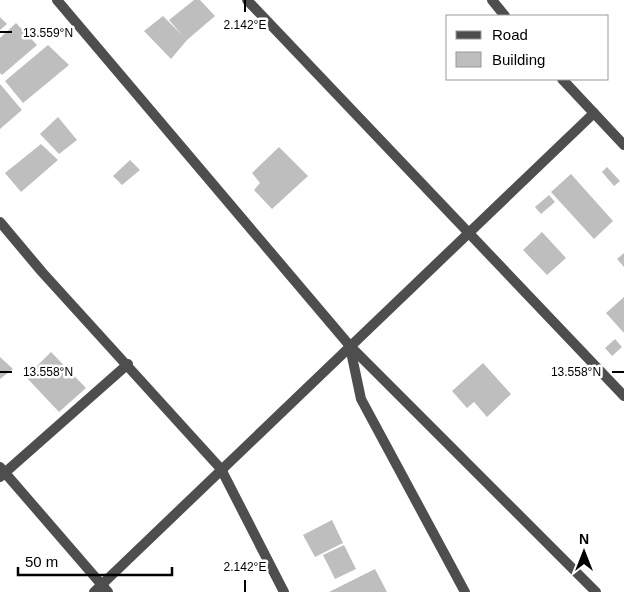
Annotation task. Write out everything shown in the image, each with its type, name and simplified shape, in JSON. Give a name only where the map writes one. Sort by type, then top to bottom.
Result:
[{"type":"street","points":[[56,0],[350,346],[596,592]]},
{"type":"street","points":[[247,0],[624,396]]},
{"type":"street","points":[[492,0],[504,15]]},
{"type":"street","points":[[563,80],[624,145]]},
{"type":"street","points":[[94,592],[105,588],[221,469],[594,113]]},
{"type":"street","points":[[0,222],[42,272],[128,364],[221,469],[284,592]]},
{"type":"street","points":[[350,346],[361,399],[464,592]]},
{"type":"street","points":[[105,588],[2,472],[128,364]]},
{"type":"building","points":[[194,0],[200,0],[215,16],[187,40],[171,59],[144,31],[163,16],[182,35],[169,20]]},
{"type":"building","points":[[0,17],[7,24],[0,30]]},
{"type":"building","points":[[16,23],[37,45],[2,75],[0,73],[0,38]]},
{"type":"building","points":[[48,45],[69,65],[23,103],[5,81]]},
{"type":"building","points":[[0,84],[22,110],[0,129]]},
{"type":"building","points":[[58,117],[77,140],[59,154],[40,134]]},
{"type":"building","points":[[41,144],[58,160],[21,192],[5,173]]},
{"type":"building","points":[[279,147],[308,176],[272,209],[254,190],[260,183],[252,173]]},
{"type":"building","points":[[130,160],[140,170],[122,185],[113,176]]},
{"type":"building","points":[[607,167],[620,181],[614,186],[602,172]]},
{"type":"building","points":[[571,174],[613,221],[594,239],[551,192]]},
{"type":"building","points":[[549,195],[555,202],[541,214],[535,207]]},
{"type":"building","points":[[542,232],[566,258],[547,275],[523,250]]},
{"type":"building","points":[[624,253],[624,267],[617,259]]},
{"type":"building","points":[[624,297],[624,333],[606,313]]},
{"type":"building","points":[[615,339],[622,347],[612,356],[605,348]]},
{"type":"building","points":[[51,352],[86,388],[59,412],[26,377]]},
{"type":"building","points":[[0,357],[13,369],[0,379]]},
{"type":"building","points":[[483,363],[511,394],[487,417],[474,402],[467,408],[452,391]]},
{"type":"building","points":[[332,520],[343,543],[315,557],[303,535]]},
{"type":"building","points":[[344,545],[356,569],[335,579],[323,555]]},
{"type":"building","points":[[375,569],[387,592],[329,592]]}]
